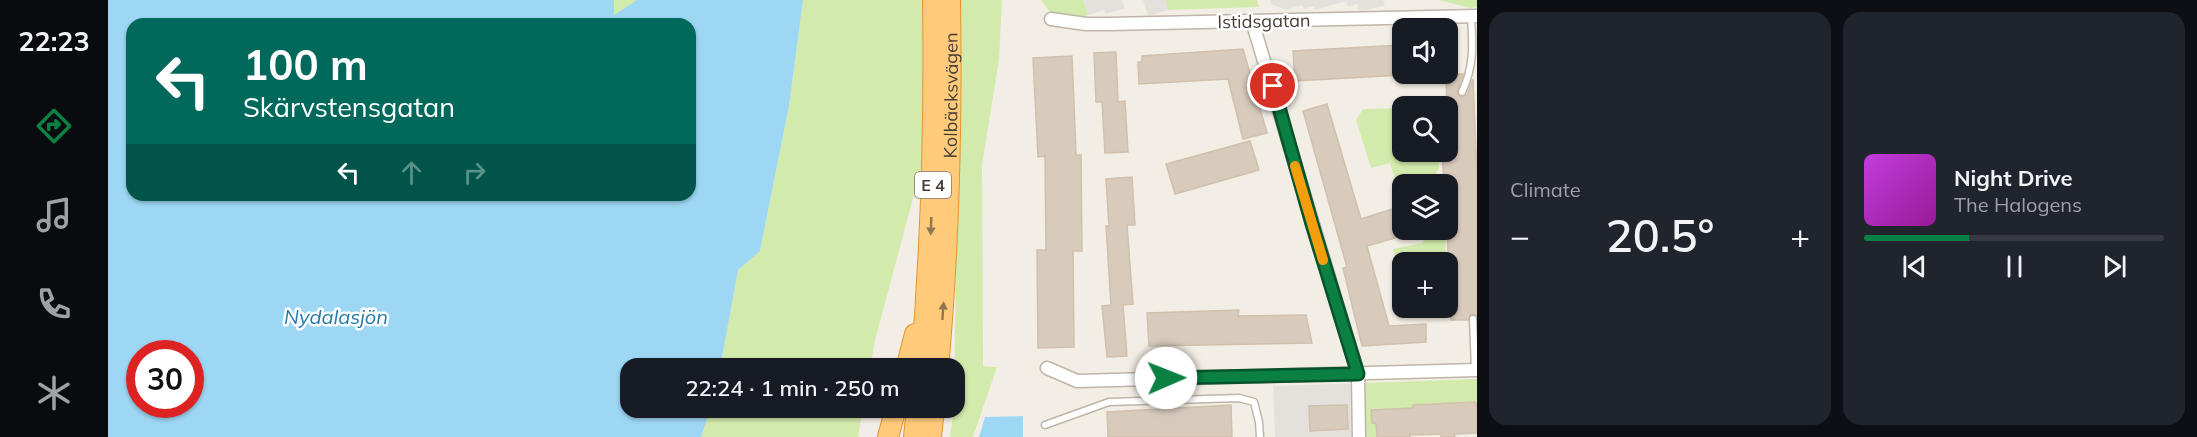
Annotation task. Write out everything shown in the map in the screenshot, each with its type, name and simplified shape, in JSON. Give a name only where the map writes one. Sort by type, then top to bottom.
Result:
[{"type":"highway","name":"Kolbäcksvägen","points":[[922,358],[933,174],[933,0]]},
{"type":"highway","name":"Kolbäcksvägen","points":[[939,358],[950,173],[950,0]]},
{"type":"highway","points":[[909,358],[927,297]]},
{"type":"highway","points":[[888,437],[893,418]]},
{"type":"highway","points":[[914,437],[916,418]]},
{"type":"highway","points":[[931,437],[933,418]]},
{"type":"street","name":"Istidsgatan","points":[[1051,19],[1086,24],[1109,24],[1474,16]]},
{"type":"street","points":[[1252,21],[1358,374],[1359,437]]},
{"type":"street","points":[[1047,368],[1077,381],[1476,370]]},
{"type":"lane","points":[[1462,92],[1469,78],[1473,59],[1474,16]]},
{"type":"lane","points":[[1473,319],[1476,370]]},
{"type":"lane","points":[[1045,426],[1109,402],[1239,398],[1254,402],[1260,437]]},
{"type":"green space","points":[[614,0],[637,0],[613,16]]},
{"type":"green space","points":[[803,0],[1002,0],[999,59],[982,165],[983,366],[997,367],[973,437],[950,437],[953,418],[965,418],[965,358],[955,358],[958,108],[937,109],[872,358],[722,358],[738,270],[760,251],[789,106]]},
{"type":"green space","points":[[1041,0],[1083,0],[1088,15],[1074,19],[1051,14]]},
{"type":"green space","points":[[1165,0],[1257,0],[1259,7],[1168,10]]},
{"type":"green space","points":[[1439,0],[1477,0],[1477,7],[1470,8]]},
{"type":"green space","points":[[1392,108],[1392,162],[1439,162],[1436,174],[1394,174],[1390,163],[1371,168],[1356,120],[1363,109]]},
{"type":"green space","points":[[1424,240],[1445,240],[1446,252],[1394,252],[1393,249],[1422,243]]},
{"type":"green space","points":[[1477,379],[1477,406],[1437,404],[1372,410],[1372,423],[1376,423],[1377,437],[1366,437],[1364,383]]},
{"type":"green space","points":[[708,418],[861,418],[858,437],[701,437]]},
{"type":"shaded area","points":[[1083,0],[1122,0],[1125,8],[1106,14],[1104,10],[1088,15]]},
{"type":"shaded area","points":[[1143,0],[1165,0],[1168,10],[1148,16]]},
{"type":"shaded area","points":[[1270,0],[1383,0],[1385,6],[1360,11],[1357,4],[1348,7],[1346,1],[1315,10],[1314,6],[1304,9],[1302,5],[1286,10],[1271,4]]},
{"type":"shaded area","points":[[1364,383],[1366,437],[1275,437],[1273,386]]},
{"type":"water","name":"Nydalasjön","points":[[108,0],[614,0],[614,15],[637,0],[803,0],[789,106],[760,251],[738,270],[722,358],[620,358],[620,418],[708,418],[701,437],[108,437]]},
{"type":"water","points":[[1023,416],[1023,437],[979,437],[985,417]]},
{"type":"building","points":[[1392,46],[1392,76],[1295,81],[1293,51]]},
{"type":"building","points":[[1243,49],[1267,133],[1243,139],[1228,79],[1139,84],[1138,62],[1142,62],[1142,56]]},
{"type":"building","points":[[1116,52],[1118,102],[1125,101],[1128,152],[1105,153],[1102,102],[1096,102],[1094,53]]},
{"type":"building","points":[[1072,56],[1076,155],[1081,155],[1082,251],[1073,251],[1074,347],[1038,348],[1037,250],[1046,250],[1045,156],[1038,157],[1033,58]]},
{"type":"building","points":[[1458,74],[1463,74],[1457,92],[1461,97],[1467,95],[1473,79],[1477,177],[1477,316],[1471,314],[1468,320],[1451,320],[1451,318],[1458,318],[1458,252],[1448,252],[1447,240],[1458,240],[1458,174],[1443,174],[1443,162],[1458,162],[1458,96],[1447,96],[1446,84],[1458,84]]},
{"type":"building","points":[[1327,104],[1361,219],[1392,209],[1392,239],[1367,246],[1389,326],[1426,324],[1426,342],[1362,346],[1343,268],[1347,267],[1303,111]]},
{"type":"building","points":[[1250,141],[1259,170],[1175,194],[1166,164]]},
{"type":"building","points":[[1132,177],[1135,225],[1127,225],[1133,304],[1123,305],[1127,356],[1107,357],[1102,306],[1111,305],[1106,226],[1109,226],[1106,179]]},
{"type":"building","points":[[1239,310],[1238,316],[1306,315],[1312,343],[1149,346],[1147,313]]},
{"type":"building","points":[[1475,402],[1477,433],[1454,434],[1455,437],[1441,437],[1441,434],[1377,437],[1376,423],[1372,423],[1371,410]]},
{"type":"building","points":[[1231,405],[1232,437],[1108,437],[1107,412]]},
{"type":"building","points":[[1347,405],[1348,429],[1310,431],[1309,406]]},
{"type":"slow traffic","points":[[1295,166],[1323,260]]},
{"type":"route","points":[[1166,378],[1358,374],[1273,86]]}]
